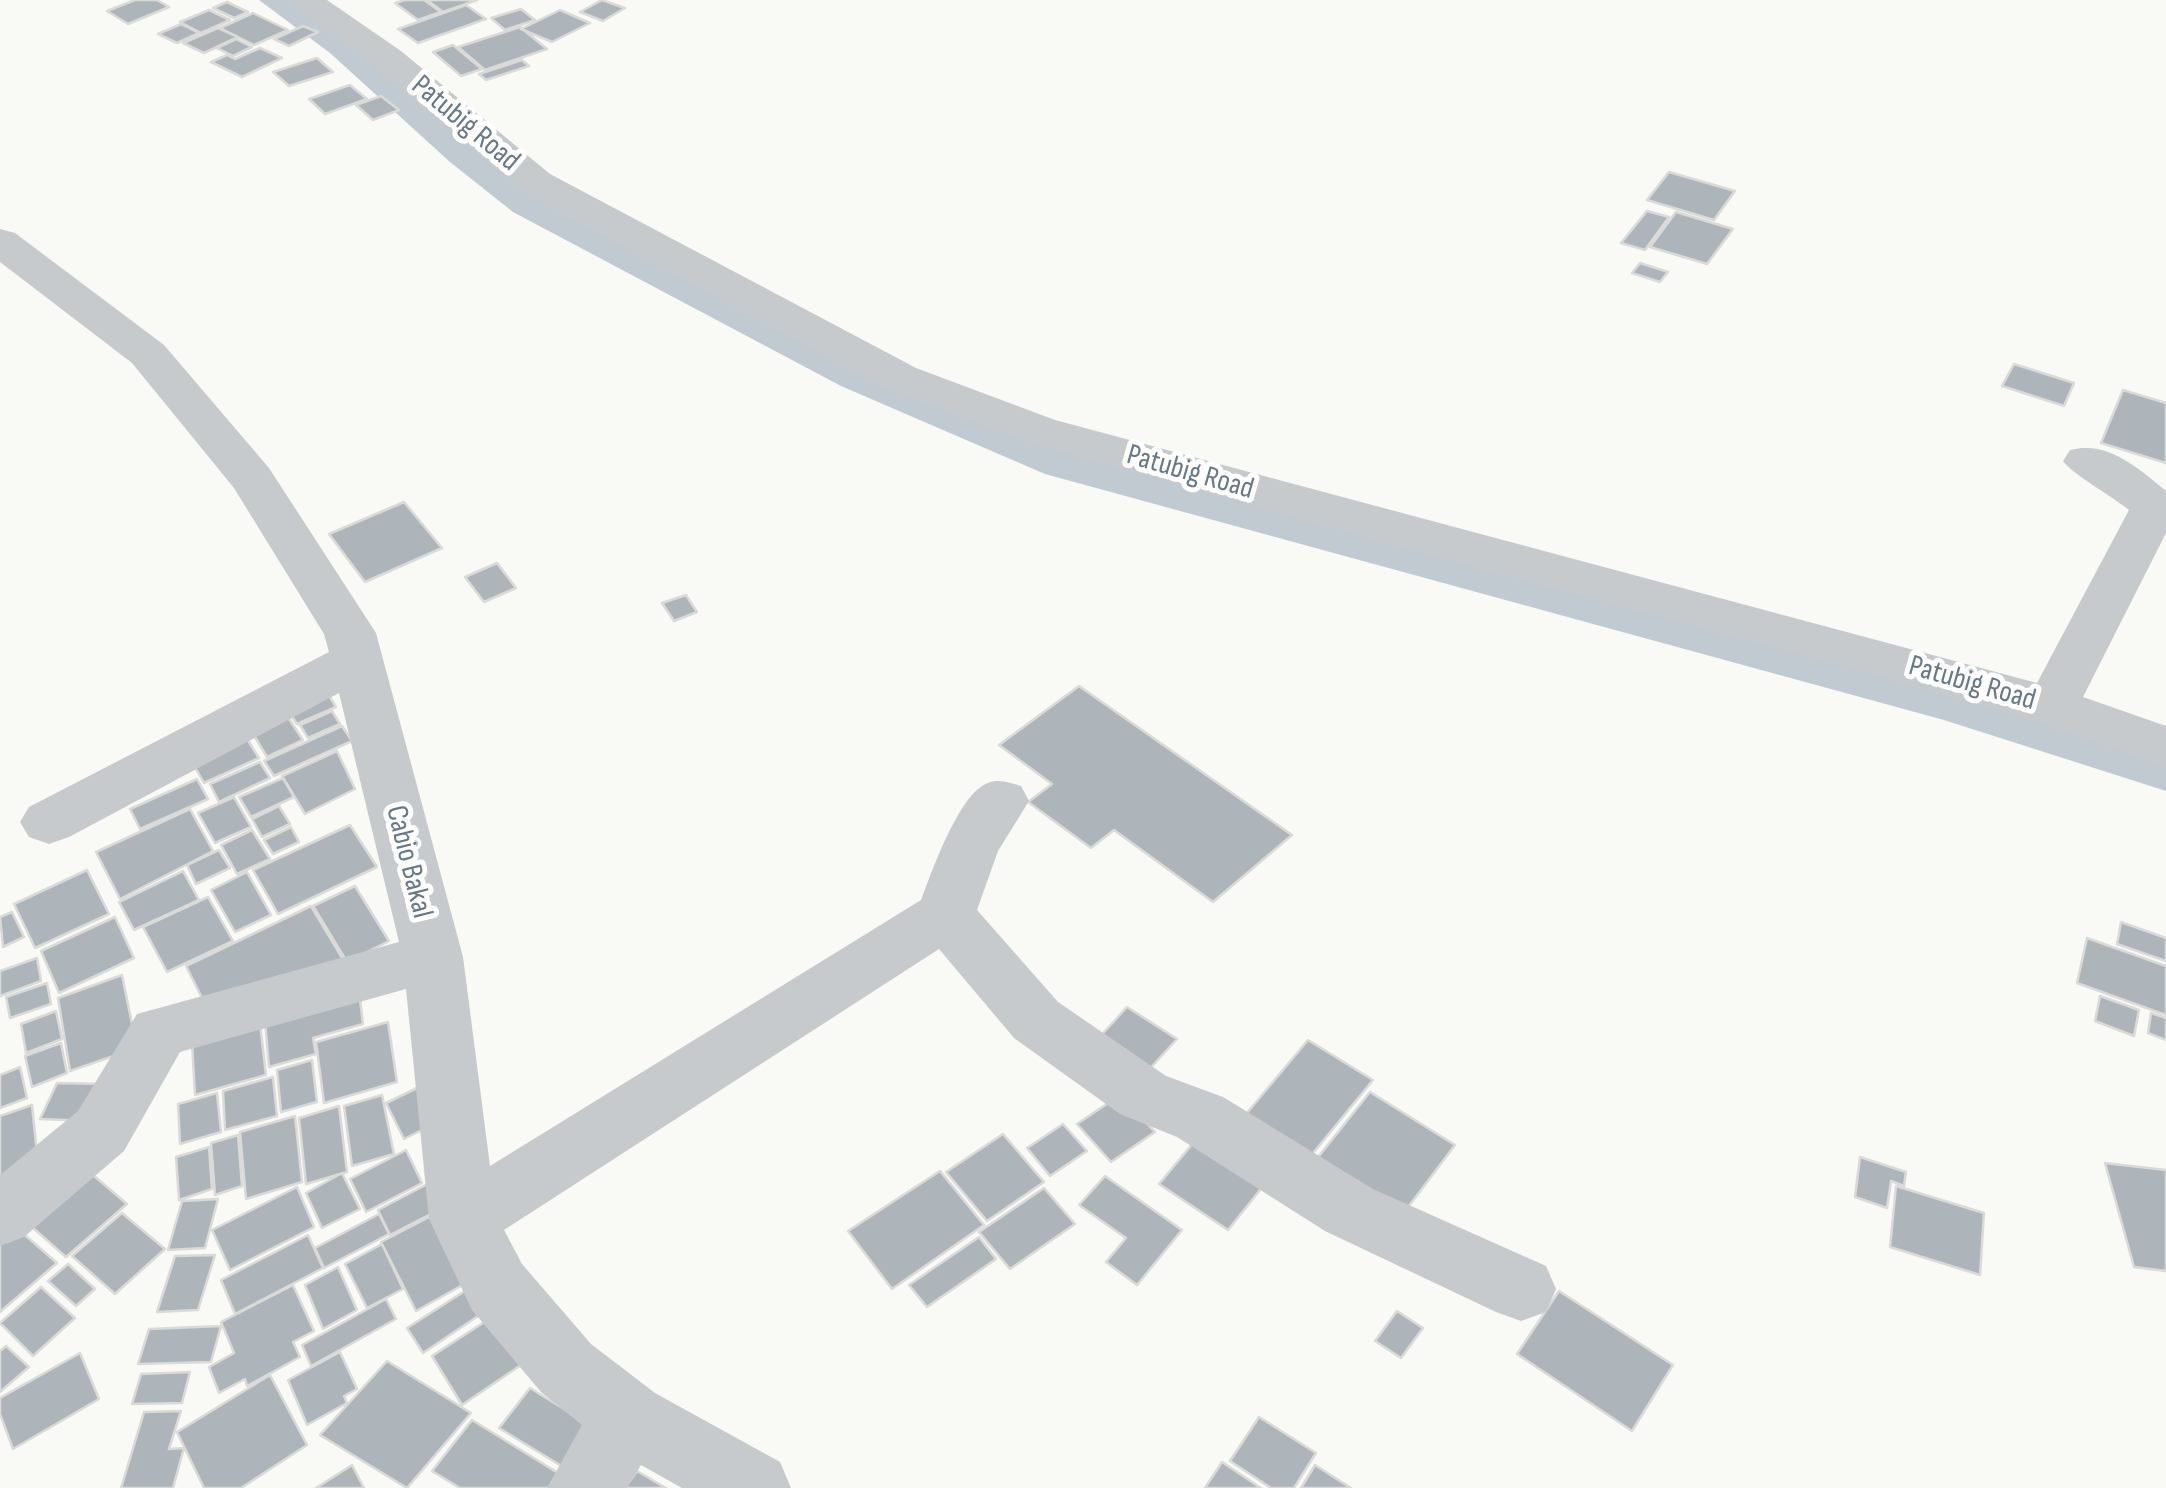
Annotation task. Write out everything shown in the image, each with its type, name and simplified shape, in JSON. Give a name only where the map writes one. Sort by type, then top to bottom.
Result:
[{"type":"street","name":"Patubig Road","points":[[304,0],[388,59],[536,183],[900,378],[1038,430],[2051,706],[2166,747]]},
{"type":"street","name":"Cabio Bakal","points":[[0,242],[148,354],[252,479],[350,634],[433,957],[463,1219],[497,1287],[566,1368],[628,1418],[754,1488]]},
{"type":"street","points":[[2051,706],[2155,507],[2116,474],[2087,461]]},
{"type":"street","points":[[49,822],[357,660]]},
{"type":"street","points":[[463,1219],[946,915],[971,845],[1001,802]]},
{"type":"street","points":[[946,915],[1036,1020],[1143,1095],[1200,1118],[1349,1210],[1521,1289]]},
{"type":"street","points":[[0,1216],[101,1131],[159,1032],[433,957]]},
{"type":"street","points":[[584,1488],[628,1418]]},
{"type":"building","points":[[135,0],[157,0],[169,7],[128,24],[107,11]]},
{"type":"building","points":[[424,0],[441,12],[418,20],[395,3]]},
{"type":"building","points":[[427,0],[477,0],[443,12]]},
{"type":"building","points":[[602,0],[625,8],[603,21],[580,12]]},
{"type":"building","points":[[227,2],[248,12],[234,18],[213,8]]},
{"type":"building","points":[[466,5],[486,19],[418,43],[398,29]]},
{"type":"building","points":[[521,9],[535,20],[505,30],[491,18]]},
{"type":"building","points":[[209,10],[230,20],[201,33],[180,22]]},
{"type":"building","points":[[560,10],[590,23],[552,42],[521,29]]},
{"type":"building","points":[[253,13],[288,30],[254,45],[220,28]]},
{"type":"building","points":[[181,24],[199,33],[177,43],[158,34]]},
{"type":"building","points":[[303,26],[318,32],[289,46],[274,39]]},
{"type":"building","points":[[520,27],[547,49],[485,70],[458,47]]},
{"type":"building","points":[[218,28],[238,37],[204,53],[183,43]]},
{"type":"building","points":[[236,39],[252,47],[233,56],[217,48]]},
{"type":"building","points":[[453,45],[482,69],[461,76],[433,52]]},
{"type":"building","points":[[260,48],[282,58],[242,77],[211,62],[227,55],[235,59]]},
{"type":"building","points":[[317,58],[333,72],[289,86],[273,72]]},
{"type":"building","points":[[522,60],[529,66],[486,80],[479,74]]},
{"type":"building","points":[[350,85],[367,99],[325,114],[309,99]]},
{"type":"building","points":[[381,96],[399,110],[373,120],[356,105]]},
{"type":"building","points":[[1669,172],[1735,191],[1714,220],[1647,200]]},
{"type":"building","points":[[1647,211],[1669,217],[1645,250],[1621,243]]},
{"type":"building","points":[[1676,212],[1733,229],[1707,264],[1650,247]]},
{"type":"building","points":[[1640,263],[1668,272],[1660,282],[1632,273]]},
{"type":"building","points":[[2014,364],[2074,383],[2064,406],[2002,386]]},
{"type":"building","points":[[2123,390],[2166,403],[2166,463],[2101,443]]},
{"type":"building","points":[[404,502],[442,548],[365,582],[329,534]]},
{"type":"building","points":[[497,563],[516,588],[484,602],[465,577]]},
{"type":"building","points":[[686,595],[697,612],[674,621],[662,603]]},
{"type":"building","points":[[1079,686],[1292,835],[1213,902],[1114,830],[1091,848],[1028,802],[1052,784],[999,745]]},
{"type":"building","points":[[325,689],[336,707],[297,724],[285,706]]},
{"type":"building","points":[[281,707],[303,740],[267,757],[246,722]]},
{"type":"building","points":[[332,711],[340,724],[308,738],[300,725]]},
{"type":"building","points":[[342,726],[352,741],[274,776],[264,761]]},
{"type":"building","points":[[242,731],[259,758],[204,783],[188,755]]},
{"type":"building","points":[[337,751],[355,789],[305,814],[282,776]]},
{"type":"building","points":[[260,762],[270,778],[219,802],[210,784]]},
{"type":"building","points":[[283,778],[294,797],[251,817],[239,797]]},
{"type":"building","points":[[197,779],[208,799],[140,829],[130,809]]},
{"type":"building","points":[[234,797],[251,827],[215,843],[198,813]]},
{"type":"building","points":[[279,806],[290,824],[262,837],[252,819]]},
{"type":"building","points":[[190,809],[213,851],[120,899],[96,852]]},
{"type":"building","points":[[350,825],[377,867],[278,914],[253,870]]},
{"type":"building","points":[[291,827],[299,842],[273,854],[264,840]]},
{"type":"building","points":[[252,830],[270,859],[237,874],[221,845]]},
{"type":"building","points":[[219,850],[230,868],[196,884],[187,865]]},
{"type":"building","points":[[87,870],[109,914],[35,948],[14,904]]},
{"type":"building","points":[[183,871],[199,900],[134,930],[119,902]]},
{"type":"building","points":[[247,872],[271,915],[235,932],[211,890]]},
{"type":"building","points":[[355,886],[389,941],[347,962],[313,906]]},
{"type":"building","points":[[208,897],[233,941],[167,972],[143,927]]},
{"type":"building","points":[[311,906],[344,961],[211,1016],[186,966]]},
{"type":"building","points":[[12,912],[24,937],[3,947],[0,917]]},
{"type":"building","points":[[115,917],[134,958],[59,993],[41,951]]},
{"type":"building","points":[[2121,922],[2166,938],[2166,961],[2117,944]]},
{"type":"building","points":[[2087,938],[2166,966],[2166,1015],[2077,983]]},
{"type":"building","points":[[37,958],[41,981],[0,996],[0,971]]},
{"type":"building","points":[[122,975],[137,1048],[70,1071],[58,998]]},
{"type":"building","points":[[47,983],[51,1004],[10,1018],[6,997]]},
{"type":"building","points":[[358,983],[363,1024],[313,1038],[316,1054],[269,1067],[264,1009]]},
{"type":"building","points":[[2100,996],[2139,1010],[2134,1036],[2095,1021]]},
{"type":"building","points":[[1127,1007],[1177,1039],[1144,1075],[1095,1042]]},
{"type":"building","points":[[56,1011],[62,1039],[26,1053],[21,1024]]},
{"type":"building","points":[[2151,1013],[2166,1018],[2166,1040],[2148,1033]]},
{"type":"building","points":[[388,1022],[397,1082],[324,1103],[316,1042]]},
{"type":"building","points":[[260,1023],[266,1075],[195,1095],[192,1043]]},
{"type":"building","points":[[1308,1040],[1373,1080],[1300,1169],[1236,1126]]},
{"type":"building","points":[[61,1043],[67,1073],[32,1087],[25,1056]]},
{"type":"building","points":[[312,1060],[317,1102],[281,1112],[277,1070]]},
{"type":"building","points":[[20,1067],[27,1098],[0,1108],[0,1075]]},
{"type":"building","points":[[273,1077],[277,1116],[225,1130],[223,1091]]},
{"type":"building","points":[[57,1083],[106,1084],[90,1121],[40,1119]]},
{"type":"building","points":[[417,1088],[436,1123],[404,1139],[386,1103]]},
{"type":"building","points":[[1370,1092],[1455,1145],[1393,1227],[1307,1171]]},
{"type":"building","points":[[217,1093],[221,1132],[180,1144],[178,1104]]},
{"type":"building","points":[[382,1095],[394,1154],[352,1166],[344,1106]]},
{"type":"building","points":[[1120,1095],[1155,1132],[1111,1162],[1077,1124]]},
{"type":"building","points":[[32,1105],[39,1173],[0,1186],[0,1116]]},
{"type":"building","points":[[339,1106],[347,1172],[306,1184],[299,1118]]},
{"type":"building","points":[[295,1116],[302,1182],[246,1199],[240,1132]]},
{"type":"building","points":[[1063,1124],[1087,1151],[1050,1176],[1027,1148]]},
{"type":"building","points":[[1204,1130],[1272,1175],[1228,1230],[1159,1184]]},
{"type":"building","points":[[1003,1134],[1044,1182],[987,1221],[946,1172]]},
{"type":"building","points":[[238,1135],[242,1186],[215,1195],[211,1143]]},
{"type":"building","points":[[209,1147],[212,1189],[179,1200],[176,1157]]},
{"type":"building","points":[[406,1150],[422,1183],[366,1212],[350,1179]]},
{"type":"building","points":[[1860,1157],[1906,1172],[1904,1186],[1891,1181],[1887,1208],[1855,1197]]},
{"type":"building","points":[[2105,1163],[2166,1170],[2166,1271],[2134,1267]]},
{"type":"building","points":[[86,1169],[127,1204],[66,1257],[24,1220]]},
{"type":"building","points":[[940,1171],[984,1225],[892,1289],[848,1231]]},
{"type":"building","points":[[342,1173],[360,1209],[322,1228],[306,1193]]},
{"type":"building","points":[[1105,1176],[1182,1230],[1137,1285],[1106,1262],[1126,1238],[1079,1205]]},
{"type":"building","points":[[435,1180],[448,1205],[390,1235],[378,1210]]},
{"type":"building","points":[[1896,1186],[1984,1213],[1980,1275],[1890,1247]]},
{"type":"building","points":[[297,1187],[314,1227],[230,1270],[212,1230]]},
{"type":"building","points":[[1044,1188],[1075,1224],[1010,1269],[979,1232]]},
{"type":"building","points":[[218,1199],[205,1248],[168,1250],[182,1201]]},
{"type":"building","points":[[122,1213],[165,1249],[115,1294],[72,1256]]},
{"type":"building","points":[[379,1214],[389,1234],[324,1268],[315,1248]]},
{"type":"building","points":[[433,1215],[468,1282],[416,1311],[381,1242]]},
{"type":"building","points":[[18,1229],[57,1263],[0,1312],[0,1243]]},
{"type":"building","points":[[308,1235],[323,1268],[235,1314],[221,1280]]},
{"type":"building","points":[[979,1237],[996,1259],[927,1307],[909,1285]]},
{"type":"building","points":[[382,1244],[403,1289],[367,1308],[345,1264]]},
{"type":"building","points":[[215,1255],[198,1310],[157,1312],[175,1256]]},
{"type":"building","points":[[68,1264],[95,1289],[76,1306],[48,1281]]},
{"type":"building","points":[[338,1267],[357,1310],[323,1329],[305,1285]]},
{"type":"building","points":[[293,1285],[314,1331],[293,1342],[300,1357],[247,1386],[245,1379],[219,1393],[209,1367],[234,1353],[221,1322]]},
{"type":"building","points":[[41,1287],[75,1318],[33,1356],[0,1323]]},
{"type":"building","points":[[468,1289],[484,1312],[423,1353],[407,1328]]},
{"type":"building","points":[[1559,1291],[1673,1365],[1632,1431],[1517,1354]]},
{"type":"building","points":[[386,1299],[396,1319],[311,1366],[302,1345]]},
{"type":"building","points":[[1397,1311],[1423,1328],[1401,1358],[1375,1341]]},
{"type":"building","points":[[489,1319],[521,1365],[462,1405],[432,1356]]},
{"type":"building","points":[[221,1326],[211,1362],[138,1364],[149,1329]]},
{"type":"building","points":[[6,1346],[29,1367],[0,1392],[0,1351]]},
{"type":"building","points":[[340,1352],[357,1389],[344,1396],[347,1403],[307,1425],[288,1380]]},
{"type":"building","points":[[80,1353],[99,1399],[13,1449],[0,1414],[0,1398]]},
{"type":"building","points":[[387,1361],[471,1413],[407,1488],[320,1435]]},
{"type":"building","points":[[190,1372],[182,1403],[132,1404],[141,1374]]},
{"type":"building","points":[[270,1375],[307,1445],[241,1488],[204,1488],[177,1432]]},
{"type":"building","points":[[530,1388],[598,1430],[568,1470],[499,1428]]},
{"type":"building","points":[[181,1411],[169,1449],[184,1448],[173,1488],[121,1488],[144,1412]]},
{"type":"building","points":[[1259,1417],[1316,1453],[1294,1488],[1271,1488],[1230,1461]]},
{"type":"building","points":[[472,1420],[576,1484],[572,1488],[460,1488],[432,1471]]},
{"type":"building","points":[[1222,1462],[1261,1488],[1205,1488]]},
{"type":"building","points":[[352,1465],[364,1488],[316,1488]]},
{"type":"building","points":[[1315,1465],[1351,1488],[1301,1488]]},
{"type":"building","points":[[637,1471],[666,1488],[625,1488]]},
{"type":"waterway","points":[[277,0],[343,46],[463,153],[527,203],[790,343],[993,437],[1062,463],[1953,703],[2166,770]]}]
